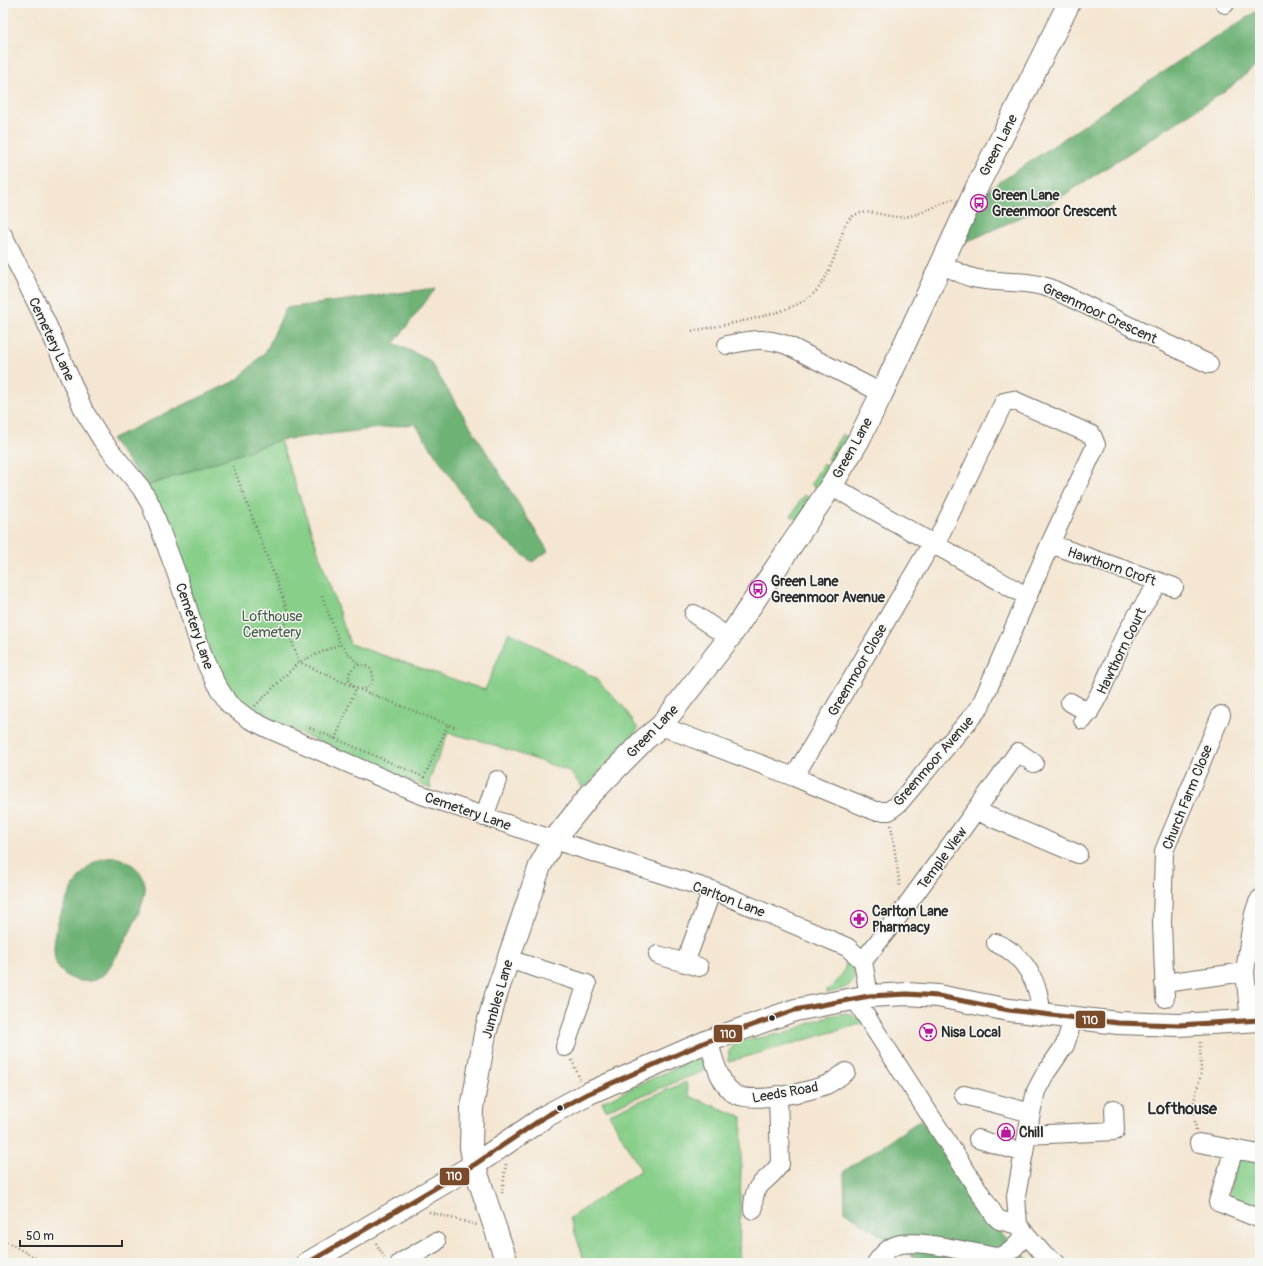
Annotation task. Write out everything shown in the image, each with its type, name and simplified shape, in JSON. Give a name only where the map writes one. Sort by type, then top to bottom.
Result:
[{"type":"main road","name":"Green Lane","points":[[554,840],[590,795],[645,739],[661,726],[730,638],[831,486],[858,441],[882,393],[977,186],[1069,3]]},
{"type":"main road","name":"Jumbles Lane","points":[[507,1263],[474,1165],[471,1128],[474,1087],[485,1034],[508,959],[540,866],[554,840]]},
{"type":"main road","points":[[308,1263],[474,1165],[540,1120],[587,1094],[708,1041],[795,1010],[862,997],[907,994],[938,996],[1009,1010],[1074,1019],[1118,1023],[1199,1024],[1255,1021]]},
{"type":"street","name":"Cemetery Lane","points":[[3,235],[46,322],[84,411],[102,440],[141,488],[151,505],[176,572],[204,660],[216,684],[229,704],[249,719],[327,756],[419,794],[554,840]]},
{"type":"street","name":"Greenmoor Crescent","points":[[945,256],[973,278],[1036,283],[1050,288],[1209,364]]},
{"type":"street","points":[[727,345],[759,339],[770,339],[787,345],[882,393]]},
{"type":"street","name":"Greenmoor Avenue","points":[[661,726],[794,777],[875,811],[888,811],[899,803],[980,707],[1050,544],[1096,446],[1092,435],[1013,400],[1004,402]]},
{"type":"street","name":"Greenmoor Close","points":[[794,777],[933,544],[1004,402]]},
{"type":"street","points":[[831,486],[1028,597]]},
{"type":"street","name":"Hawthorn Croft","points":[[1050,544],[1167,585]]},
{"type":"street","name":"Hawthorn Court","points":[[1070,702],[1086,717],[1100,694],[1123,640],[1139,612],[1167,585]]},
{"type":"street","points":[[694,614],[730,638]]},
{"type":"street","name":"Church Farm Close","points":[[1221,715],[1220,735],[1164,851],[1162,923],[1165,990],[1246,972]]},
{"type":"street","name":"Temple View","points":[[863,961],[904,909],[1017,753],[1018,752],[1034,763]]},
{"type":"street","points":[[484,817],[497,780]]},
{"type":"street","points":[[976,811],[1078,854]]},
{"type":"street","name":"Carlton Lane","points":[[554,840],[712,890],[848,947],[863,961]]},
{"type":"street","points":[[658,955],[692,965],[712,890]]},
{"type":"street","points":[[1255,1021],[1246,972],[1254,918],[1257,903],[1260,899]]},
{"type":"street","points":[[996,943],[1005,947],[1022,962],[1035,980],[1040,998],[1041,1014]]},
{"type":"street","points":[[508,959],[587,984],[565,1046]]},
{"type":"street","points":[[863,961],[862,997],[995,1216],[999,1220],[1022,1230],[1043,1254],[1056,1263]]},
{"type":"street","points":[[876,1263],[893,1246],[904,1243],[924,1244],[996,1256],[1003,1256],[1013,1249],[1022,1230],[1016,1196],[1036,1091],[1045,1074],[1065,1045],[1074,1019]]},
{"type":"street","name":"Leeds Road","points":[[708,1041],[722,1080],[727,1088],[742,1098],[751,1099],[778,1095],[827,1084],[846,1072]]},
{"type":"street","points":[[753,1210],[753,1197],[756,1189],[775,1172],[780,1164],[778,1095]]},
{"type":"street","points":[[964,1095],[1031,1113]]},
{"type":"street","points":[[1027,1135],[1115,1131],[1114,1109]]},
{"type":"street","points":[[978,1139],[1024,1153]]},
{"type":"street","points":[[1199,1143],[1260,1154]]},
{"type":"street","points":[[1234,1149],[1218,1202],[1260,1219]]},
{"type":"street","points":[[400,1263],[436,1242]]},
{"type":"path","points":[[692,331],[759,318],[796,304],[813,295],[823,283],[845,225],[855,214],[863,212],[903,217],[916,215],[977,186]]},
{"type":"path","points":[[233,466],[288,612],[285,621],[299,662],[356,688],[457,728]]},
{"type":"path","points":[[322,596],[340,644],[359,665]]},
{"type":"path","points":[[262,709],[255,706],[299,662],[340,644]]},
{"type":"path","points":[[359,665],[369,667],[373,678],[371,683],[366,688],[356,688],[349,678],[353,667],[359,665]]},
{"type":"path","points":[[327,756],[356,688]]},
{"type":"path","points":[[299,724],[424,776],[448,725]]},
{"type":"path","points":[[888,811],[904,909]]},
{"type":"path","points":[[1199,1024],[1201,1074],[1193,1105],[1196,1134],[1199,1143]]},
{"type":"path","points":[[565,1046],[587,1094]]},
{"type":"path","points":[[368,1228],[388,1263]]},
{"type":"path","points":[[3,1240],[45,1263]]},
{"type":"green space","points":[[1260,9],[1260,63],[1228,89],[1052,203],[962,244],[988,190],[1179,61]]},
{"type":"green space","points":[[436,288],[394,343],[429,360],[548,551],[532,562],[479,519],[415,424],[280,440],[147,486],[111,439],[237,380],[266,351],[286,308]]},
{"type":"green space","points":[[842,434],[851,439],[836,464],[827,459]]},
{"type":"green space","name":"Lofthouse Cemetery","points":[[280,440],[350,644],[485,690],[509,632],[594,677],[623,706],[638,729],[584,789],[569,771],[485,742],[448,733],[429,781],[431,789],[260,716],[234,697],[223,683],[209,650],[164,513],[147,486]]},
{"type":"green space","points":[[823,464],[832,469],[820,490],[811,484]]},
{"type":"green space","points":[[804,495],[813,500],[800,521],[791,516]]},
{"type":"green space","points":[[115,857],[130,863],[141,874],[145,884],[145,892],[142,903],[137,917],[123,944],[104,974],[93,980],[75,980],[60,970],[55,959],[54,945],[56,929],[61,912],[68,896],[86,870],[97,861]]},
{"type":"green space","points":[[847,957],[854,972],[852,982],[842,989],[827,993],[827,990],[841,976]]},
{"type":"green space","points":[[847,1013],[859,1018],[864,1023],[728,1062],[729,1051],[741,1041],[786,1033],[827,1016]]},
{"type":"green space","points":[[701,1059],[711,1068],[606,1110],[602,1102],[692,1060]]},
{"type":"green space","points":[[686,1082],[689,1096],[742,1117],[739,1263],[585,1263],[570,1218],[641,1170],[609,1114]]},
{"type":"green space","points":[[922,1119],[979,1212],[1032,1263],[923,1263],[845,1212],[844,1171]]},
{"type":"green space","points":[[1238,1159],[1260,1160],[1260,1211],[1232,1201],[1228,1196]]},
{"type":"transit line","name":"110","points":[[308,1263],[474,1165],[546,1116],[587,1094],[708,1041],[795,1010],[869,996],[907,994],[938,996],[1009,1010],[1118,1023],[1179,1025],[1260,1020]]},
{"type":"place","name":"Green Lane Greenmoor Crescent","points":[[979,203]]},
{"type":"place","name":"Green Lane Greenmoor Avenue","points":[[758,589]]},
{"type":"place","name":"Carlton Lane Pharmacy","points":[[859,919]]},
{"type":"place","name":"Nisa Local","points":[[928,1032]]},
{"type":"place","name":"Chill","points":[[1006,1132]]},
{"type":"district","name":"Lofthouse","points":[[1182,1108]]}]
